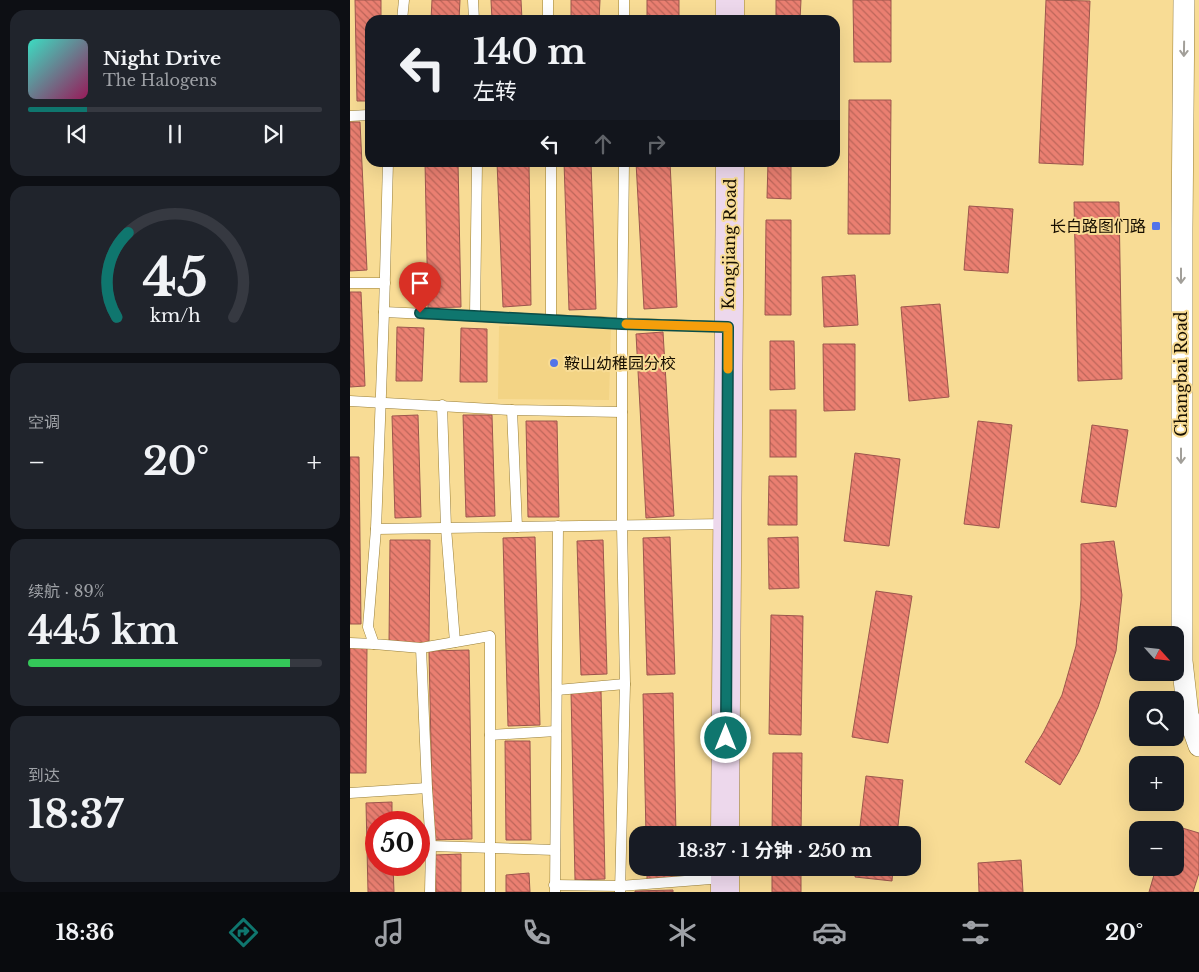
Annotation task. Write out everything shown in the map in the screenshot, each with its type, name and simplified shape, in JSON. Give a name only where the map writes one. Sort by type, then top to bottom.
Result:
[{"type":"main road","points":[[730,0],[730,15]]},
{"type":"main road","name":"Kongjiang Road","points":[[726,826],[730,167]]},
{"type":"street","name":"Changbai Road","points":[[1184,0],[1182,660],[1188,715],[1199,746]]},
{"type":"lane","points":[[402,15],[404,0]]},
{"type":"lane","points":[[473,0],[474,15]]},
{"type":"lane","points":[[548,0],[548,15]]},
{"type":"lane","points":[[624,0],[624,15]]},
{"type":"lane","points":[[350,116],[365,115]]},
{"type":"lane","points":[[374,644],[368,627],[376,529],[388,167]]},
{"type":"lane","points":[[475,315],[477,167]]},
{"type":"lane","points":[[551,167],[551,320]]},
{"type":"lane","points":[[620,889],[625,684],[622,525],[624,167]]},
{"type":"lane","points":[[350,283],[385,283]]},
{"type":"lane","points":[[384,312],[475,315],[622,324],[728,327]]},
{"type":"lane","points":[[350,401],[512,410],[622,412]]},
{"type":"lane","points":[[442,405],[446,528],[455,642]]},
{"type":"lane","points":[[512,410],[517,527]]},
{"type":"lane","points":[[376,529],[727,524]]},
{"type":"lane","points":[[558,526],[555,888],[620,889],[725,879]]},
{"type":"lane","points":[[350,643],[421,648],[490,636],[490,892]]},
{"type":"lane","points":[[421,648],[431,846],[430,892]]},
{"type":"lane","points":[[557,690],[625,684]]},
{"type":"lane","points":[[490,735],[556,731]]},
{"type":"lane","points":[[350,793],[427,788]]},
{"type":"lane","points":[[431,846],[555,850]]},
{"type":"shaded area","name":"鞍山幼稚园分校","points":[[499,326],[611,328],[609,400],[498,399]]},
{"type":"building","points":[[355,0],[381,0],[381,15],[365,15],[365,101],[357,101]]},
{"type":"building","points":[[432,0],[460,0],[459,15],[431,15]]},
{"type":"building","points":[[491,0],[521,0],[522,15],[492,15]]},
{"type":"building","points":[[571,0],[600,0],[599,15],[571,15]]},
{"type":"building","points":[[647,0],[679,0],[679,15],[647,15]]},
{"type":"building","points":[[776,0],[801,0],[800,15],[776,15]]},
{"type":"building","points":[[853,0],[891,0],[891,62],[854,62]]},
{"type":"building","points":[[1046,0],[1090,1],[1083,165],[1039,163]]},
{"type":"building","points":[[849,100],[891,100],[890,234],[848,234]]},
{"type":"building","points":[[350,122],[360,122],[367,270],[350,271]]},
{"type":"building","points":[[425,167],[458,167],[461,307],[428,308]]},
{"type":"building","points":[[497,167],[529,167],[531,305],[503,307]]},
{"type":"building","points":[[564,167],[591,167],[596,309],[569,310]]},
{"type":"building","points":[[636,167],[670,167],[677,307],[644,309]]},
{"type":"building","points":[[768,167],[791,167],[791,199],[767,198]]},
{"type":"building","points":[[1074,202],[1119,202],[1122,379],[1078,381]]},
{"type":"building","points":[[969,206],[1013,209],[1008,273],[964,270]]},
{"type":"building","points":[[766,220],[791,220],[791,315],[765,315]]},
{"type":"building","points":[[855,275],[858,325],[824,327],[822,277]]},
{"type":"building","points":[[350,292],[361,292],[365,386],[350,387]]},
{"type":"building","points":[[940,304],[949,397],[909,401],[901,307]]},
{"type":"building","points":[[397,327],[424,328],[422,381],[396,381]]},
{"type":"building","points":[[461,328],[487,329],[487,382],[460,382]]},
{"type":"building","points":[[663,332],[674,516],[646,518],[636,334]]},
{"type":"building","points":[[770,341],[794,341],[795,389],[770,390]]},
{"type":"building","points":[[823,344],[855,344],[855,410],[824,411]]},
{"type":"building","points":[[770,410],[796,410],[796,457],[770,457]]},
{"type":"building","points":[[418,415],[421,517],[395,518],[392,416]]},
{"type":"building","points":[[463,415],[492,415],[495,516],[466,517]]},
{"type":"building","points":[[526,421],[557,421],[559,517],[528,517]]},
{"type":"building","points":[[978,421],[1012,425],[999,528],[964,524]]},
{"type":"building","points":[[1092,425],[1128,430],[1116,507],[1081,502]]},
{"type":"building","points":[[855,453],[900,459],[889,546],[844,541]]},
{"type":"building","points":[[350,457],[359,457],[361,624],[350,624]]},
{"type":"building","points":[[769,476],[797,476],[797,525],[768,525]]},
{"type":"building","points":[[535,537],[540,725],[508,726],[503,538]]},
{"type":"building","points":[[670,537],[675,674],[647,675],[643,538]]},
{"type":"building","points":[[798,537],[799,588],[769,589],[768,538]]},
{"type":"building","points":[[390,540],[430,540],[429,644],[389,644]]},
{"type":"building","points":[[603,540],[607,674],[581,675],[577,541]]},
{"type":"building","points":[[1114,541],[1122,595],[1116,651],[1098,707],[1079,752],[1060,785],[1025,762],[1043,733],[1062,695],[1076,646],[1081,600],[1081,544]]},
{"type":"building","points":[[876,591],[912,596],[888,743],[852,737]]},
{"type":"building","points":[[771,615],[803,616],[801,735],[769,734]]},
{"type":"building","points":[[350,646],[367,646],[366,773],[350,773]]},
{"type":"building","points":[[469,650],[472,839],[433,840],[429,651]]},
{"type":"building","points":[[601,690],[605,879],[575,880],[571,691]]},
{"type":"building","points":[[673,693],[676,826],[646,826],[643,694]]},
{"type":"building","points":[[505,741],[530,741],[531,840],[506,840]]},
{"type":"building","points":[[773,753],[802,753],[801,826],[772,826]]},
{"type":"building","points":[[866,776],[903,780],[898,826],[860,826]]},
{"type":"building","points":[[392,802],[392,811],[366,811],[366,803]]},
{"type":"building","points":[[1184,828],[1199,833],[1199,873],[1193,892],[1149,892],[1154,876],[1184,876]]},
{"type":"building","points":[[461,854],[461,892],[436,892],[435,855]]},
{"type":"building","points":[[1021,860],[1023,892],[979,892],[978,863]]},
{"type":"building","points":[[529,873],[530,892],[506,892],[506,875]]},
{"type":"building","points":[[368,876],[393,876],[394,892],[368,892]]},
{"type":"building","points":[[647,876],[677,876],[677,881],[647,881]]},
{"type":"building","points":[[772,876],[801,876],[801,892],[772,892]]},
{"type":"building","points":[[855,876],[892,876],[892,881]]},
{"type":"building","points":[[673,890],[673,892],[635,892],[635,891]]},
{"type":"slow traffic","points":[[626,324],[728,327],[728,369]]},
{"type":"place","name":"长白路图们路","points":[[1156,226]]},
{"type":"place","name":"鞍山幼稚园分校","points":[[554,363]]},
{"type":"route","points":[[420,313],[622,324],[728,327],[726,738]]}]
